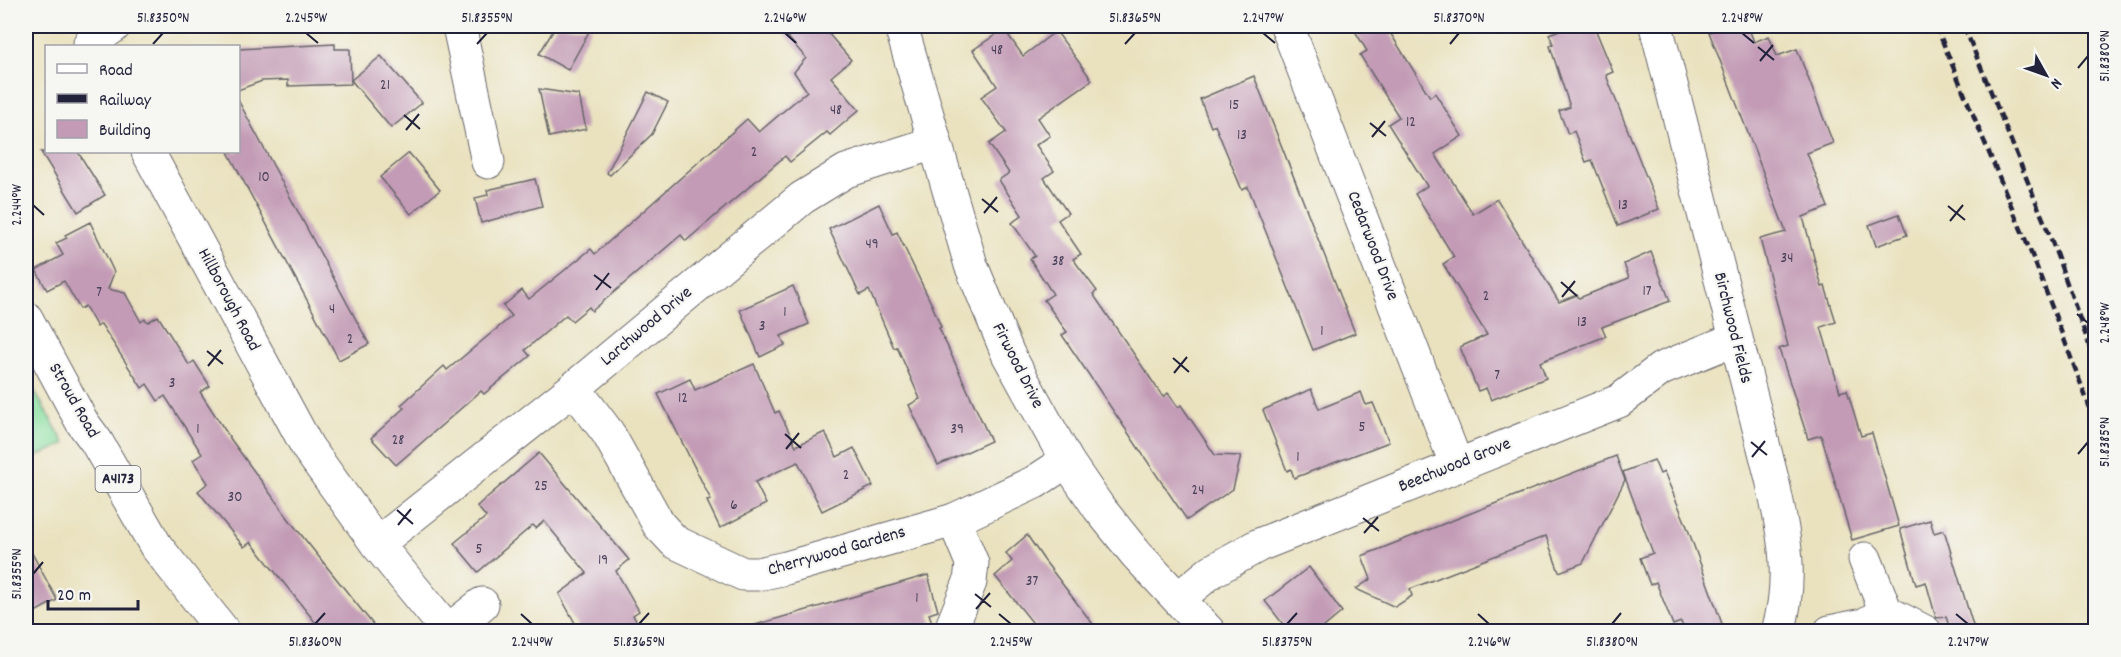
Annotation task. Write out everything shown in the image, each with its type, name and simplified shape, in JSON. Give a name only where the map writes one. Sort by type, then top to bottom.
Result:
[{"type":"street","points":[[459,26],[488,162]]},
{"type":"street","name":"Cedarwood Drive","points":[[1287,26],[1457,465]]},
{"type":"street","name":"Birchwood Fields","points":[[1656,26],[1772,479],[1787,550],[1786,585],[1779,628]]},
{"type":"street","name":"Firwood Drive","points":[[905,41],[971,265],[1008,354],[1067,461],[1117,532],[1209,632]]},
{"type":"street","name":"Larchwood Drive","points":[[377,544],[574,388],[802,198],[846,171],[934,143]]},
{"type":"street","name":"Hillborough Road","points":[[149,153],[308,448],[377,544]]},
{"type":"street","name":"Stroud Road","points":[[26,318],[82,422],[96,441],[156,546],[224,632]]},
{"type":"street","name":"Beechwood Grove","points":[[1179,598],[1212,571],[1259,545],[1619,401],[1660,369],[1735,339]]},
{"type":"street","name":"Cherrywood Gardens","points":[[574,388],[609,433],[659,525],[675,543],[738,573],[758,574],[786,568],[954,520],[1026,487],[1067,461]]},
{"type":"street","points":[[950,632],[970,582],[972,563],[954,520]]},
{"type":"street","points":[[377,544],[448,631],[482,604]]},
{"type":"street","points":[[1865,559],[1886,612],[1925,632]]},
{"type":"street","points":[[1830,632],[1864,625],[1886,612]]},
{"type":"street","points":[[1779,628],[1812,632]]},
{"type":"green space","points":[[26,377],[65,444],[26,461]]},
{"type":"building","points":[[556,26],[592,26],[568,70],[539,54]]},
{"type":"building","points":[[778,26],[822,26],[851,60],[831,77],[859,110],[830,135],[827,132],[790,162],[785,156],[686,241],[681,235],[592,311],[589,307],[572,321],[566,315],[525,350],[530,356],[484,394],[481,391],[396,465],[371,438],[404,408],[401,405],[444,366],[447,370],[512,316],[503,306],[522,290],[529,299],[591,249],[595,254],[747,119],[759,132],[807,91],[794,72],[806,58]]},
{"type":"building","points":[[1352,26],[1386,26],[1430,97],[1435,93],[1462,136],[1435,154],[1473,214],[1497,199],[1559,302],[1577,295],[1579,298],[1629,278],[1624,264],[1651,252],[1670,301],[1602,327],[1606,336],[1540,362],[1546,378],[1491,400],[1486,388],[1478,391],[1460,347],[1487,335],[1443,264],[1454,257],[1415,194],[1427,186],[1388,124],[1399,117],[1360,55],[1367,51]]},
{"type":"building","points":[[1570,26],[1594,26],[1613,72],[1606,75],[1659,209],[1618,226],[1592,160],[1586,162],[1574,131],[1568,134],[1559,111],[1570,107],[1550,46],[1553,44],[1549,34]]},
{"type":"building","points":[[1726,26],[1748,26],[1754,42],[1769,36],[1777,56],[1797,49],[1833,143],[1807,153],[1828,207],[1803,217],[1822,287],[1825,286],[1836,322],[1821,327],[1840,392],[1847,390],[1861,436],[1872,433],[1899,526],[1852,540],[1821,435],[1808,439],[1779,349],[1788,346],[1760,239],[1786,232],[1709,32]]},
{"type":"building","points":[[1004,29],[1023,56],[1056,31],[1092,80],[1038,118],[1050,136],[1036,145],[1054,171],[1044,178],[1068,213],[1058,220],[1081,254],[1073,259],[1097,291],[1093,294],[1163,397],[1168,393],[1178,407],[1181,405],[1215,455],[1241,456],[1233,489],[1187,520],[1062,335],[1067,332],[1044,300],[1053,294],[1030,259],[1035,256],[1012,223],[1022,215],[999,180],[1009,173],[989,144],[1006,132],[981,97],[997,86],[973,50]]},
{"type":"building","points":[[335,44],[335,49],[350,49],[351,84],[288,86],[288,80],[262,81],[240,89],[240,49]]},
{"type":"building","points":[[381,56],[422,103],[391,128],[351,80]]},
{"type":"building","points":[[1254,76],[1355,333],[1313,350],[1248,187],[1242,190],[1215,125],[1211,127],[1200,99]]},
{"type":"building","points":[[539,89],[579,95],[586,129],[549,137]]},
{"type":"building","points":[[648,92],[668,102],[652,134],[610,175],[607,173]]},
{"type":"building","points":[[240,104],[369,344],[339,360],[229,153],[240,153]]},
{"type":"building","points":[[41,152],[79,153],[105,195],[78,212]]},
{"type":"building","points":[[409,153],[440,190],[411,214],[380,177]]},
{"type":"building","points":[[535,179],[542,206],[481,223],[475,198],[488,195],[487,190]]},
{"type":"building","points":[[879,204],[893,234],[897,232],[932,305],[941,327],[939,328],[991,441],[938,465],[909,405],[920,399],[897,347],[894,348],[869,290],[860,295],[829,229]]},
{"type":"building","points":[[1899,214],[1907,235],[1876,246],[1869,225]]},
{"type":"building","points":[[90,222],[114,272],[108,289],[125,293],[141,322],[145,319],[148,322],[158,316],[189,365],[194,361],[210,386],[200,392],[232,441],[291,522],[379,632],[323,632],[251,542],[244,547],[198,491],[208,483],[193,460],[202,454],[165,396],[158,401],[147,384],[142,388],[101,324],[97,327],[85,306],[80,309],[64,281],[47,290],[36,270],[63,255],[56,243],[67,238],[65,235]]},
{"type":"building","points":[[793,286],[809,324],[781,336],[785,345],[760,357],[740,310]]},
{"type":"building","points":[[754,364],[775,413],[779,411],[796,446],[825,432],[837,457],[854,448],[873,486],[822,511],[798,462],[755,482],[766,504],[720,528],[707,501],[711,500],[658,394],[690,379],[695,390]]},
{"type":"building","points":[[1311,389],[1319,409],[1361,392],[1366,405],[1373,403],[1389,442],[1294,478],[1291,469],[1287,471],[1263,410]]},
{"type":"building","points":[[539,453],[629,560],[616,571],[639,611],[633,615],[642,632],[580,632],[559,594],[587,573],[544,521],[536,528],[533,525],[478,572],[454,543],[486,517],[477,506]]},
{"type":"building","points":[[1616,456],[1625,480],[1583,563],[1559,572],[1546,536],[1410,589],[1412,596],[1395,607],[1356,589],[1371,579],[1362,556]]},
{"type":"building","points":[[1654,460],[1660,474],[1664,472],[1686,524],[1725,632],[1685,632],[1681,622],[1673,625],[1656,582],[1650,585],[1640,558],[1653,553],[1623,472]]},
{"type":"building","points":[[1930,520],[1934,533],[1944,530],[1975,632],[1951,632],[1946,617],[1936,618],[1926,582],[1916,585],[1900,529]]},
{"type":"building","points":[[1027,535],[1099,632],[1040,632],[995,576],[1012,561],[1006,553]]},
{"type":"building","points":[[26,542],[57,600],[26,617]]},
{"type":"building","points":[[1309,567],[1342,612],[1318,632],[1289,632],[1265,601]]},
{"type":"building","points":[[928,575],[938,611],[929,614],[933,625],[911,632],[756,632],[755,625]]},
{"type":"railway","points":[[1936,26],[2036,265],[2096,424]]},
{"type":"railway","points":[[1964,26],[2050,236],[2096,364]]}]
